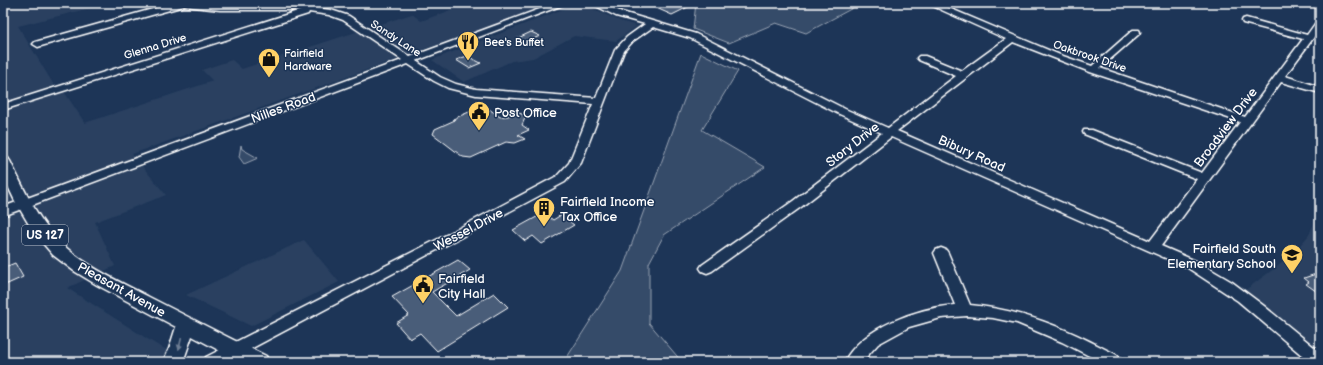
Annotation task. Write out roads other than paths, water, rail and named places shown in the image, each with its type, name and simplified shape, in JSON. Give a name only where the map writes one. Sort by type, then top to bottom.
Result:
[{"type":"main road","name":"Pleasant Avenue","points":[[3,161],[24,204],[47,238],[79,266],[102,281],[259,362]]},
{"type":"main road","points":[[173,362],[179,350],[179,345],[186,324]]},
{"type":"street","name":"Nilles Road","points":[[3,212],[148,156],[564,3]]},
{"type":"street","name":"Bibury Road","points":[[594,3],[619,14],[693,36],[841,111],[1153,247],[1216,277],[1240,294],[1320,361]]},
{"type":"street","name":"Oakbrook Drive","points":[[930,3],[1011,39],[1093,70],[1247,121]]},
{"type":"street","name":"Sandy Lane","points":[[181,4],[220,8],[314,9],[331,12],[346,18],[442,82],[465,89],[498,94],[600,101]]},
{"type":"street","points":[[38,44],[181,4]]},
{"type":"street","name":"Glenna Drive","points":[[3,106],[314,9]]},
{"type":"street","points":[[1246,21],[1308,38]]},
{"type":"street","name":"Broadview Drive","points":[[1153,247],[1320,23]]},
{"type":"street","name":"Wessel Drive","points":[[212,362],[453,237],[561,179],[575,163],[620,50],[630,39],[651,24]]},
{"type":"street","points":[[1093,70],[1136,32]]},
{"type":"street","name":"Story Drive","points":[[707,268],[797,204],[1011,39]]},
{"type":"street","points":[[922,58],[963,75]]},
{"type":"street","points":[[1280,78],[1320,90]]},
{"type":"street","points":[[1088,132],[1205,178]]},
{"type":"street","points":[[941,253],[964,309]]},
{"type":"street","points":[[852,362],[874,340],[902,323],[927,314],[964,309],[1000,313],[1034,323],[1076,341],[1115,362]]},
{"type":"place","name":"Bee's Buffet","points":[[468,62]]},
{"type":"place","name":"Fairfield Hardware","points":[[269,78]]},
{"type":"place","name":"Post Office","points":[[479,132]]},
{"type":"place","name":"Fairfield Income Tax Office","points":[[544,228]]},
{"type":"place","name":"Fairfield South Elementary School","points":[[1292,274]]},
{"type":"place","name":"Fairfield City Hall","points":[[423,304]]}]
